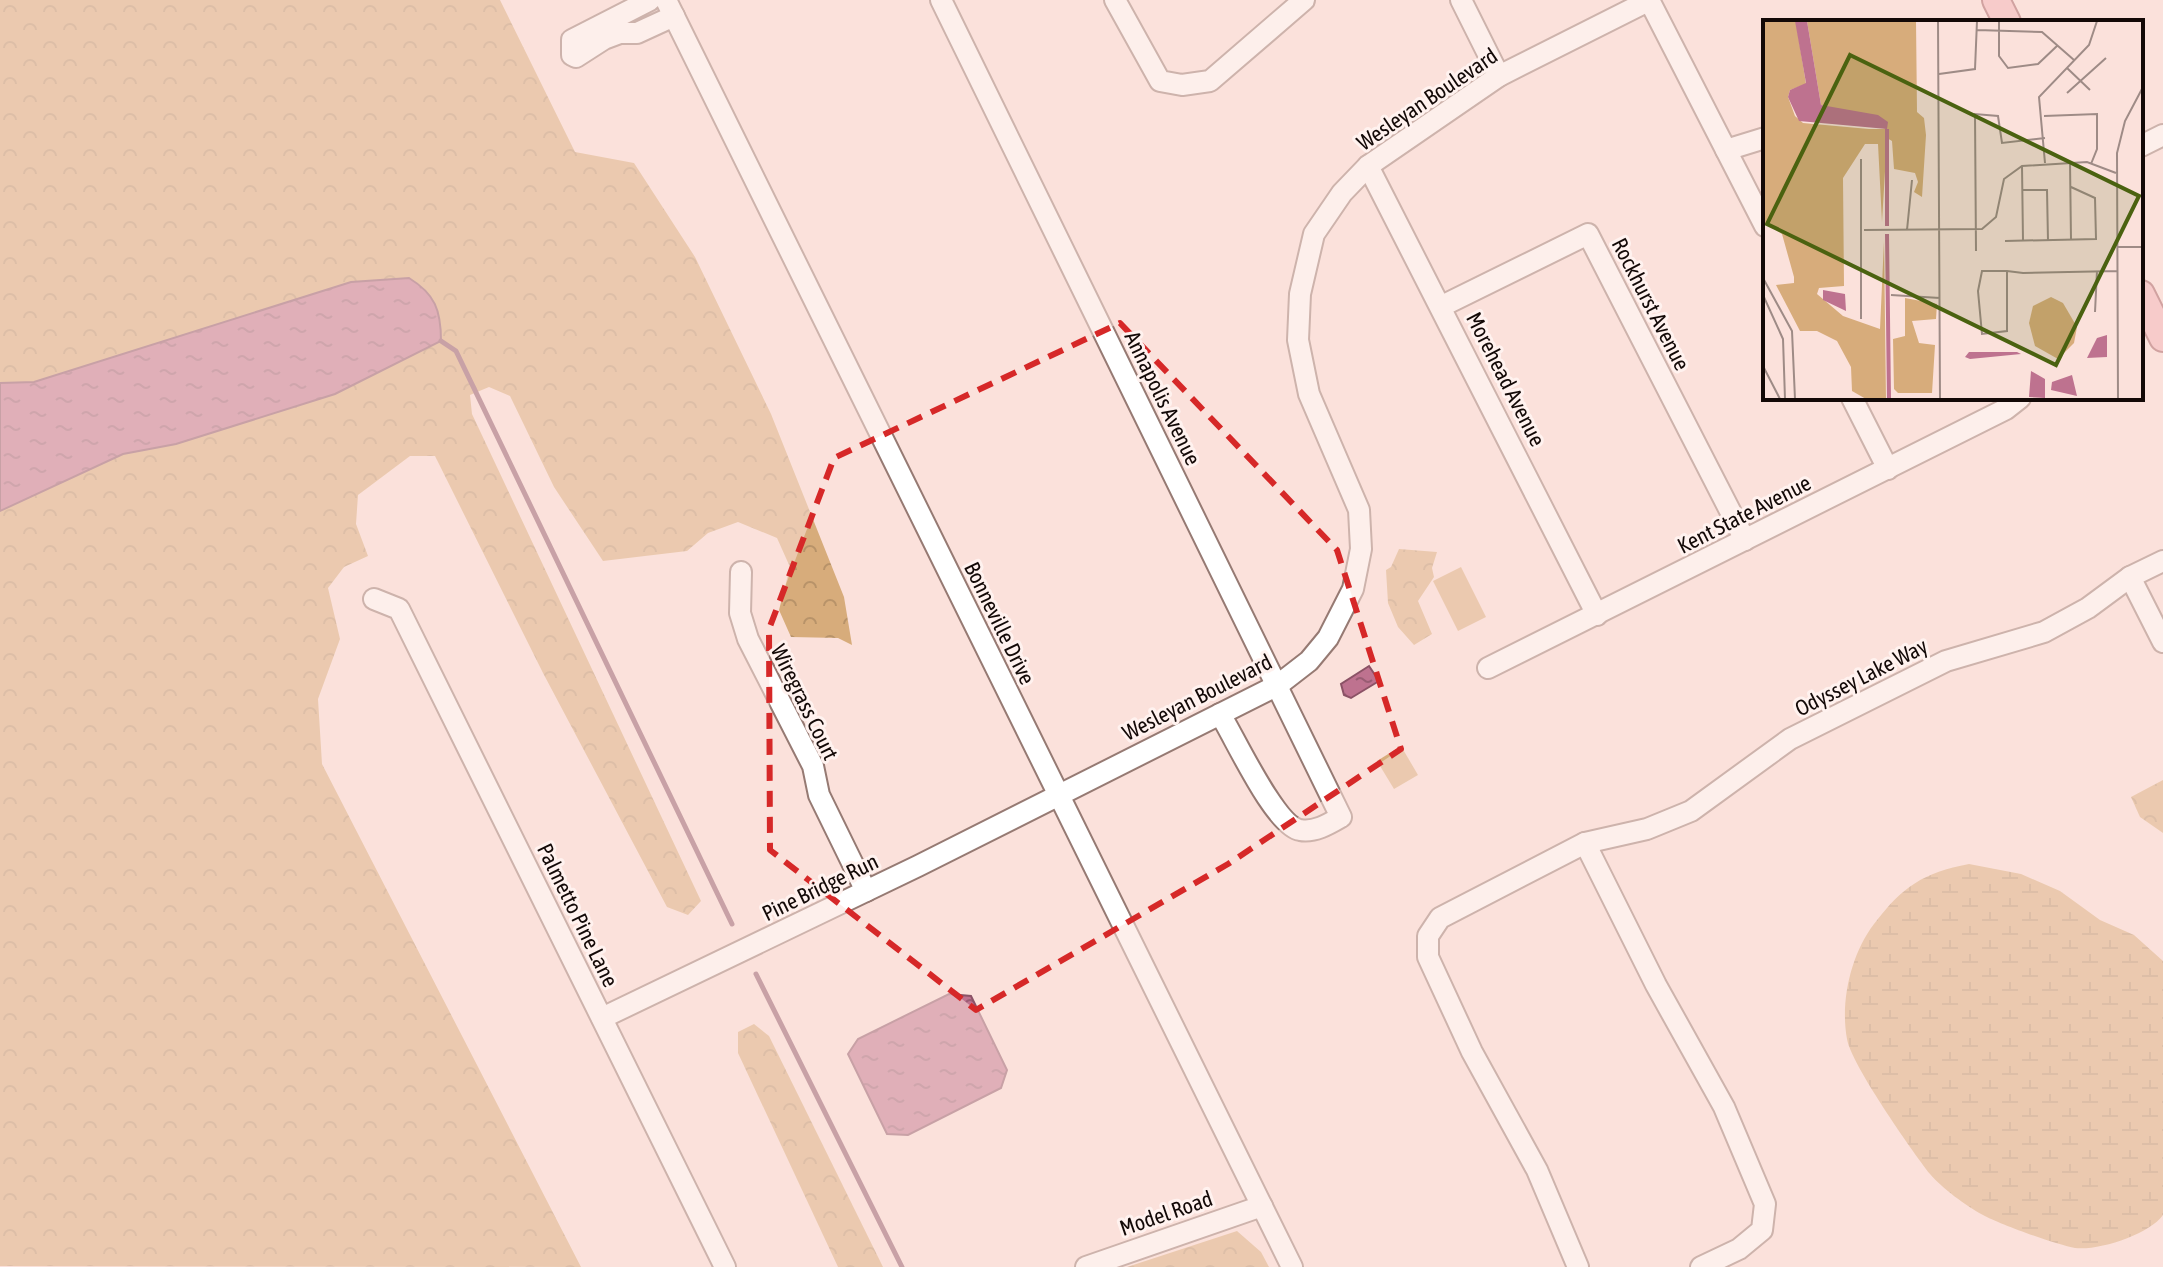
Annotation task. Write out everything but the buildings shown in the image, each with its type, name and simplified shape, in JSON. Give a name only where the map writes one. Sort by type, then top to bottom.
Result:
[{"type":"main road","points":[[1996,0],[2006,20]]},
{"type":"main road","points":[[2143,298],[2163,338]]},
{"type":"street","points":[[650,0],[572,40],[572,55],[576,57],[620,33],[637,33],[670,8]]},
{"type":"street","name":"Annapolis Avenue","points":[[941,0],[1341,817],[1303,831],[1289,827],[1276,813],[1220,714]]},
{"type":"street","points":[[1115,0],[1160,81],[1182,85],[1210,81],[1304,0]]},
{"type":"street","points":[[1461,0],[1499,76]]},
{"type":"street","points":[[1650,0],[1763,222]]},
{"type":"street","name":"Wesleyan Boulevard","points":[[1057,795],[1278,685],[1309,661],[1328,638],[1353,589],[1361,549],[1359,510],[1309,394],[1298,340],[1300,294],[1314,234],[1342,193],[1368,166],[1499,76],[1650,0]]},
{"type":"street","name":"Bonneville Drive","points":[[670,8],[1292,1267]]},
{"type":"street","points":[[2143,145],[2163,135]]},
{"type":"street","points":[[1726,150],[1763,139]]},
{"type":"street","name":"Morehead Avenue","points":[[1368,166],[1597,615]]},
{"type":"street","name":"Rockhurst Avenue","points":[[1442,306],[1588,234],[1745,540]]},
{"type":"street","points":[[1853,400],[1888,469]]},
{"type":"street","name":"Kent State Avenue","points":[[1488,668],[1888,469],[2006,409],[2017,400]]},
{"type":"street","name":"Odyssey Lake Way","points":[[1578,1267],[1537,1170],[1472,1052],[1428,957],[1428,936],[1440,918],[1585,843],[1647,829],[1691,811],[1790,739],[1946,661],[2044,632],[2088,608],[2130,577],[2163,561]]},
{"type":"street","name":"Wiregrass Court","points":[[741,572],[740,613],[748,639],[813,766],[819,795],[866,891]]},
{"type":"street","points":[[2130,577],[2163,642]]},
{"type":"street","name":"Palmetto Pine Lane","points":[[374,599],[399,609],[725,1267]]},
{"type":"street","name":"Pine Bridge Run","points":[[602,1018],[1057,795]]},
{"type":"street","points":[[1585,843],[1656,985],[1707,1071],[1765,1204],[1762,1230],[1739,1249],[1701,1267]]},
{"type":"street","name":"Model Road","points":[[1086,1267],[1262,1206]]},
{"type":"highlighted area","points":[[1120,323],[1337,550],[1401,749],[1228,864],[976,1010],[770,850],[769,629],[834,458]]},
{"type":"green space","points":[[0,0],[500,0],[575,152],[634,163],[695,257],[771,414],[844,597],[852,645],[838,638],[791,637],[779,610],[790,567],[777,538],[738,522],[708,533],[687,551],[603,561],[554,487],[510,396],[489,387],[470,395],[472,414],[701,901],[688,915],[667,907],[543,673],[435,456],[410,456],[358,495],[356,524],[368,556],[344,567],[328,588],[340,639],[318,699],[322,764],[581,1267],[0,1266],[0,511],[123,454],[176,444],[335,394],[351,282],[34,382],[0,383]]},
{"type":"green space","points":[[1399,549],[1437,552],[1432,568],[1434,577],[1418,601],[1432,634],[1414,645],[1398,627],[1388,603],[1386,570],[1391,567]]},
{"type":"green space","points":[[1461,567],[1486,617],[1458,631],[1433,581]]},
{"type":"green space","points":[[1401,746],[1418,775],[1394,789],[1377,761]]},
{"type":"green space","points":[[2163,780],[2163,833],[2140,817],[2131,797]]},
{"type":"green space","points":[[1969,864],[2021,874],[2060,891],[2100,920],[2134,935],[2163,961],[2163,1215],[2136,1235],[2097,1247],[2075,1248],[2014,1229],[1969,1207],[1930,1174],[1883,1107],[1851,1051],[1845,1024],[1846,994],[1866,936],[1895,900],[1915,883],[1939,872]]},
{"type":"green space","points":[[754,1024],[769,1036],[883,1267],[838,1267],[738,1053],[738,1032]]},
{"type":"green space","points":[[1237,1231],[1261,1252],[1269,1267],[1127,1267]]},
{"type":"water","points":[[409,278],[425,290],[435,304],[441,341],[335,394],[176,444],[123,454],[0,511],[0,383],[34,382],[351,282]]},
{"type":"water","points":[[1369,666],[1379,681],[1351,698],[1344,695],[1341,684]]},
{"type":"water","points":[[949,994],[971,996],[1007,1070],[1001,1088],[908,1135],[887,1134],[848,1054],[858,1039]]},
{"type":"waterway","points":[[441,341],[456,351],[732,924]]},
{"type":"waterway","points":[[756,974],[902,1267]]}]
